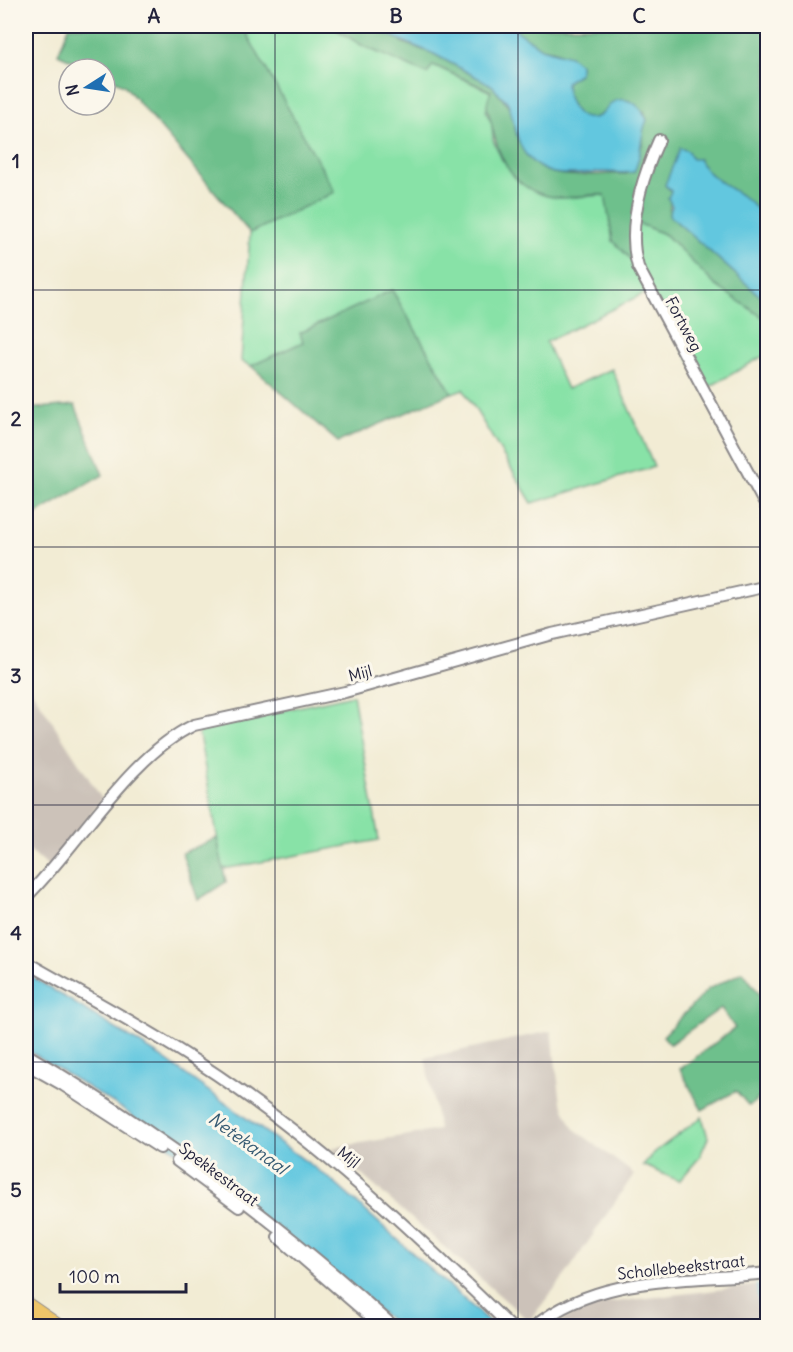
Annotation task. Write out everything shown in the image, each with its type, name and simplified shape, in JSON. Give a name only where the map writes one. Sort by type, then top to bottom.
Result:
[{"type":"main road","points":[[26,1304],[58,1326]]},
{"type":"main road","points":[[26,1319],[36,1326]]},
{"type":"street","name":"Fortweg","points":[[659,140],[648,164],[635,222],[633,243],[638,267],[768,510]]},
{"type":"street","name":"Mijl","points":[[26,897],[140,767],[172,738],[194,725],[345,692],[561,632],[768,586]]},
{"type":"street","name":"Mijl","points":[[26,962],[106,1007],[236,1087],[351,1177],[510,1326]]},
{"type":"street","points":[[26,1054],[120,1112],[213,1178],[302,1247],[393,1326]]},
{"type":"street","name":"Spekkestraat","points":[[26,1064],[63,1084],[208,1183],[268,1229],[381,1326]]},
{"type":"street","name":"Schollebeekstraat","points":[[535,1326],[574,1302],[626,1286],[768,1273]]},
{"type":"shaded area","points":[[26,681],[102,799],[50,868],[26,847]]},
{"type":"shaded area","points":[[551,1031],[561,1102],[573,1128],[634,1174],[567,1273],[529,1321],[331,1148],[439,1130],[425,1058]]},
{"type":"shaded area","points":[[767,1284],[767,1326],[554,1326],[588,1305]]},
{"type":"green space","points":[[69,26],[242,26],[335,192],[250,233],[124,85],[117,82],[117,57],[64,57],[58,54]]},
{"type":"green space","points":[[242,26],[331,26],[363,46],[426,73],[433,65],[491,92],[486,112],[492,124],[493,140],[502,160],[558,198],[606,195],[613,241],[635,222],[666,235],[715,285],[767,320],[767,363],[763,356],[706,389],[649,291],[546,342],[567,389],[612,369],[654,467],[532,503],[463,389],[452,393],[392,291],[300,333],[303,342],[251,366],[241,361],[250,233],[335,192]]},
{"type":"green space","points":[[331,26],[367,26],[399,37],[403,43],[434,54],[493,86],[509,108],[522,145],[533,162],[553,173],[577,176],[627,174],[643,143],[642,130],[647,120],[644,111],[613,102],[599,116],[585,118],[579,115],[568,96],[566,82],[580,73],[580,64],[556,51],[541,48],[513,28],[504,26],[767,26],[767,219],[745,198],[712,176],[699,159],[665,185],[671,191],[669,215],[767,302],[767,320],[715,285],[666,235],[635,222],[638,267],[613,241],[605,195],[550,197],[521,183],[507,167],[498,147],[487,109],[491,91],[433,65],[427,74],[363,46]]},
{"type":"green space","points":[[392,290],[452,393],[338,442],[251,366],[303,342],[300,333]]},
{"type":"green space","points":[[75,405],[103,475],[26,520],[26,409]]},
{"type":"green space","points":[[353,695],[379,840],[223,869],[198,729]]},
{"type":"green space","points":[[217,838],[226,882],[198,900],[182,853]]},
{"type":"green space","points":[[743,972],[767,1004],[767,1092],[749,1106],[736,1091],[702,1110],[680,1069],[735,1028],[721,1008],[670,1044],[663,1036],[708,989]]},
{"type":"green space","points":[[702,1117],[708,1138],[699,1158],[679,1181],[643,1165],[655,1152]]},
{"type":"water","points":[[367,26],[504,26],[513,28],[541,48],[570,56],[580,64],[580,73],[566,82],[566,89],[570,103],[579,114],[591,118],[599,116],[613,102],[624,100],[634,103],[645,115],[647,120],[634,172],[562,174],[542,169],[524,152],[508,103],[493,86],[434,54]]},
{"type":"water","points":[[680,148],[688,151],[692,159],[699,159],[712,176],[745,198],[767,219],[767,302],[669,215],[672,206],[668,198],[671,191],[665,185]]},
{"type":"water","name":"Netekanaal","points":[[26,973],[163,1058],[329,1178],[494,1326],[398,1326],[123,1109],[26,1049]]},
{"type":"waterway","points":[[757,1285],[762,1326]]}]
